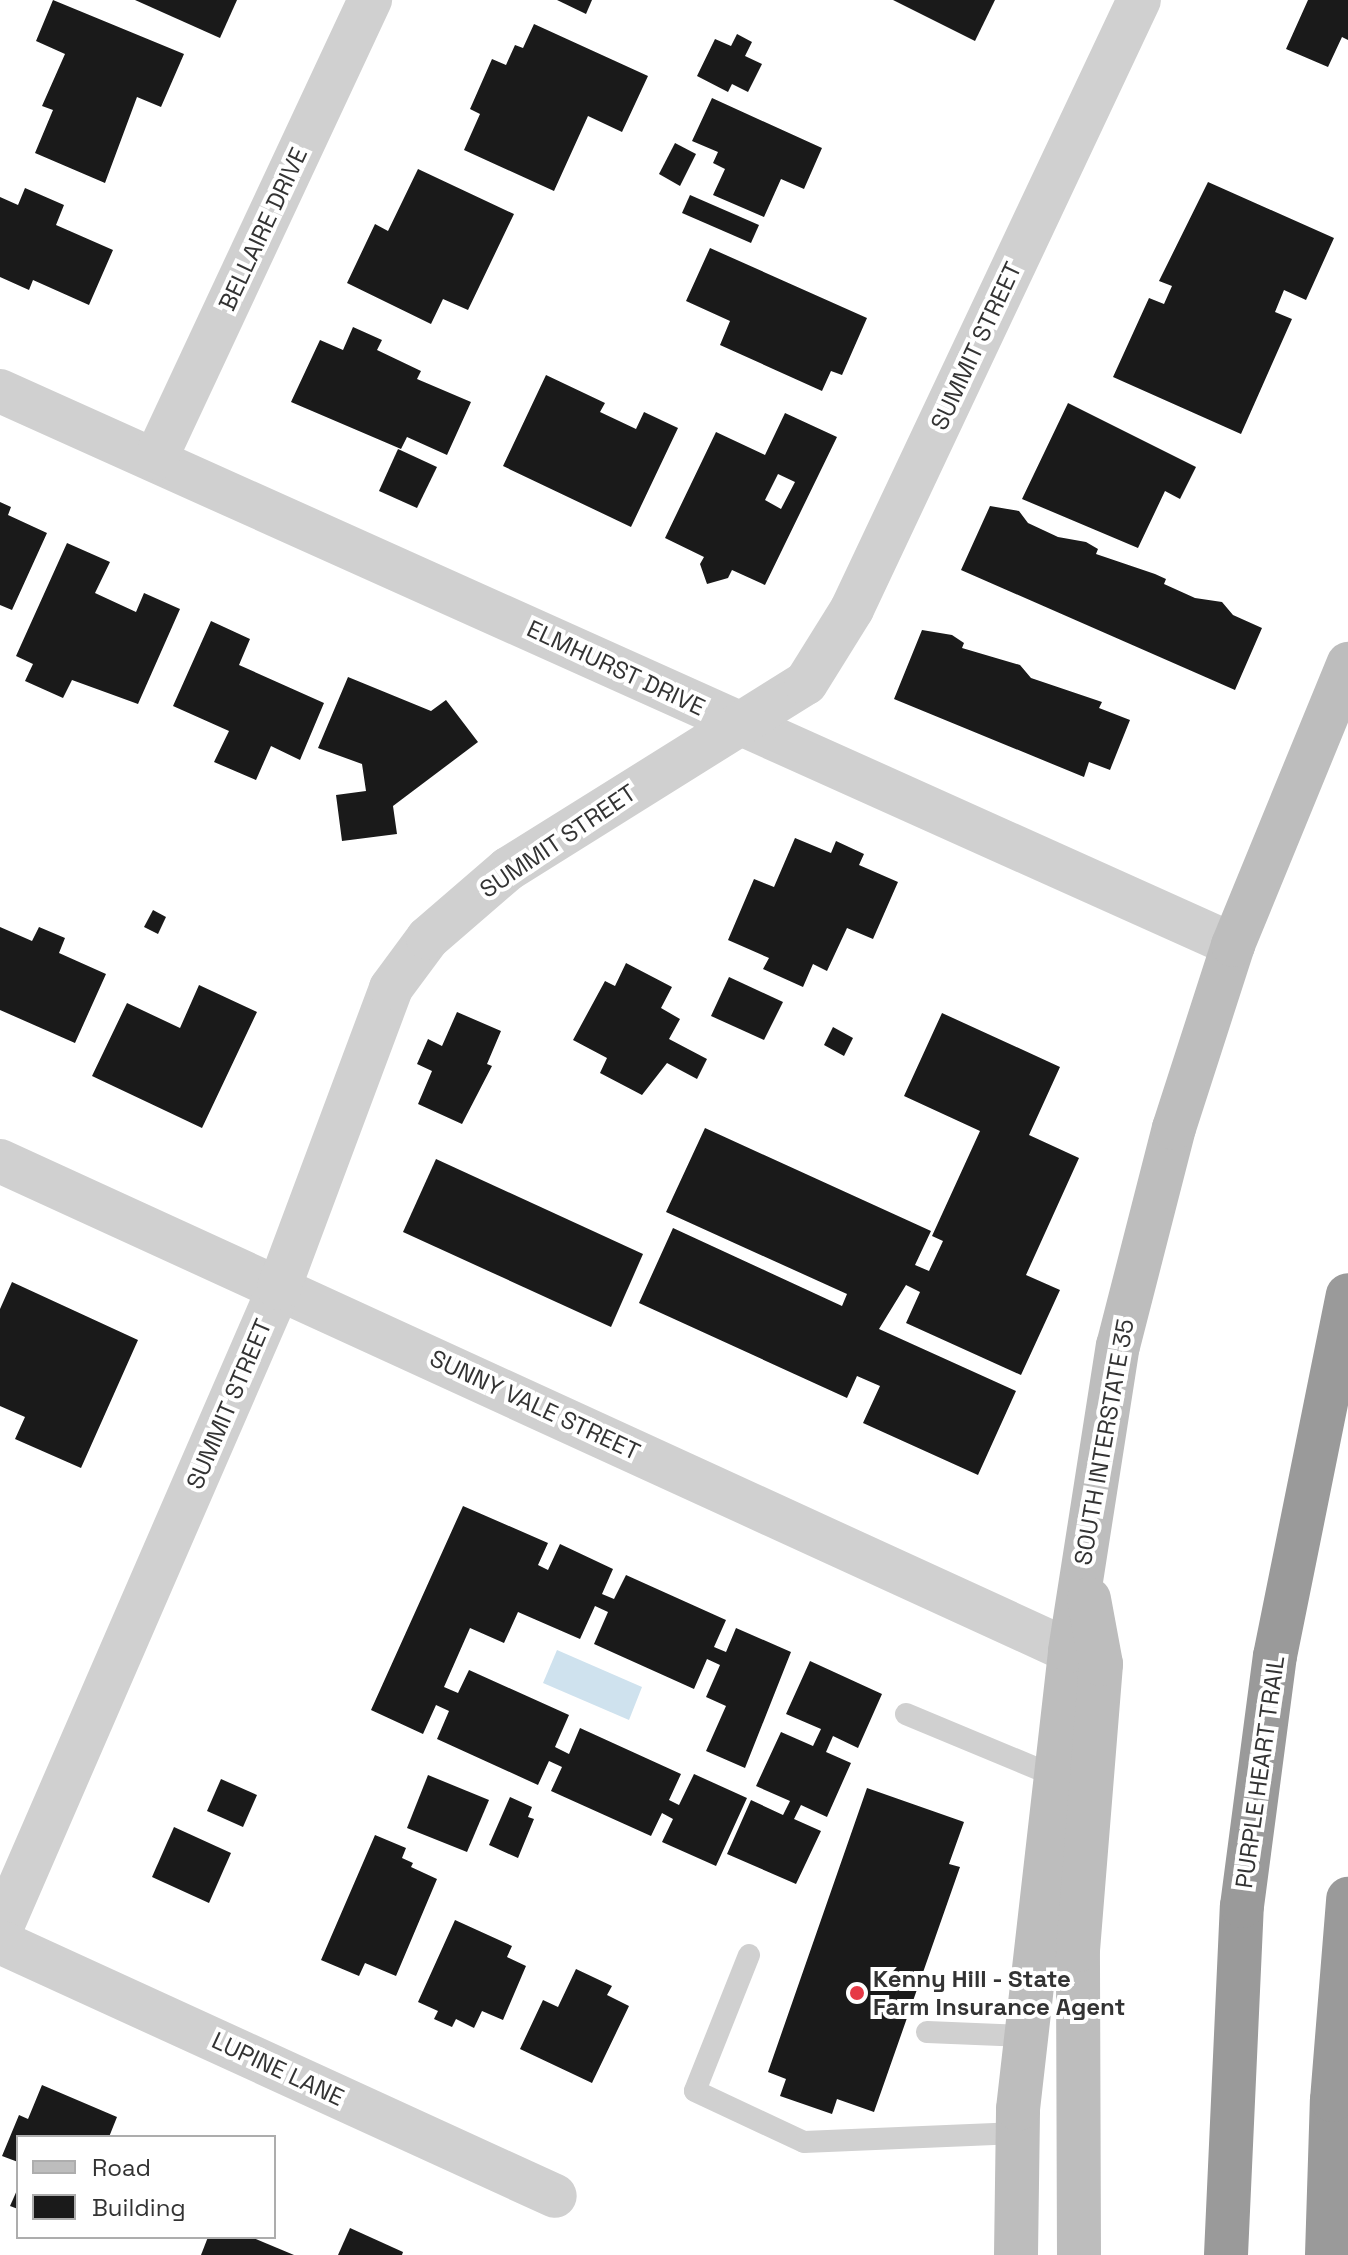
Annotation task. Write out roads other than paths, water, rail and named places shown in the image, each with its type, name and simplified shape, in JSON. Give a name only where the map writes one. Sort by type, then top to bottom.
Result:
[{"type":"highway","name":"PURPLE HEART TRAIL","points":[[1226,2255],[1242,1906],[1275,1656],[1348,1295]]},
{"type":"highway","points":[[1327,2255],[1332,2100],[1348,1899]]},
{"type":"main road","name":"SOUTH INTERSTATE 35","points":[[1016,2255],[1018,2133],[1055,1776],[1082,1561],[1118,1346],[1174,1128],[1233,945],[1348,664]]},
{"type":"main road","points":[[1079,2255],[1078,1950],[1101,1664],[1082,1561]]},
{"type":"street","name":"BELLAIRE DRIVE","points":[[156,458],[370,0]]},
{"type":"street","name":"SUMMIT STREET","points":[[0,1931],[279,1288],[391,988],[428,938],[508,869],[806,683],[830,651],[1139,0]]},
{"type":"street","name":"ELMHURST DRIVE","points":[[0,391],[156,458],[1233,945]]},
{"type":"street","name":"SUNNY VALE STREET","points":[[0,1161],[1070,1651]]},
{"type":"street","name":"LUPINE LANE","points":[[0,1942],[555,2196]]},
{"type":"lane","points":[[906,1714],[1055,1776]]},
{"type":"lane","points":[[749,1955],[695,2091],[804,2142],[1018,2133]]},
{"type":"lane","points":[[927,2032],[1026,2036]]},
{"type":"water","points":[[557,1650],[642,1687],[629,1720],[543,1683]]},
{"type":"place","name":"Kenny Hill - State Farm Insurance Agent","points":[[857,1993]]}]
